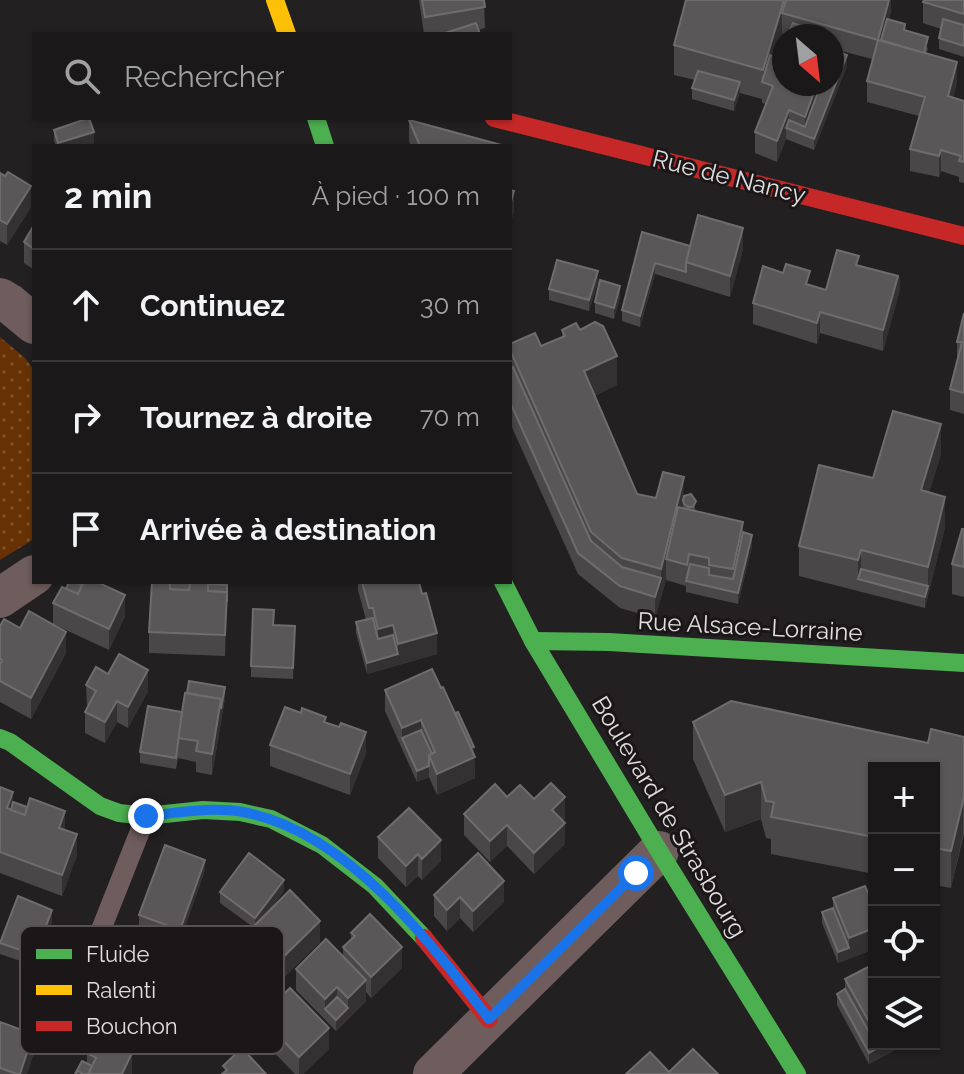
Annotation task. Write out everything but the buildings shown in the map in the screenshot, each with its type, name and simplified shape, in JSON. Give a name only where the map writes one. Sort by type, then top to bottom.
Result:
[{"type":"street","points":[[275,0],[286,32]]},
{"type":"street","points":[[317,120],[325,144]]},
{"type":"street","points":[[327,144],[334,120]]},
{"type":"street","name":"Rue de Nancy","points":[[502,120],[964,236]]},
{"type":"street","points":[[0,298],[32,322]]},
{"type":"street","points":[[0,598],[32,576]]},
{"type":"street","name":"Boulevard de Strasbourg","points":[[504,584],[533,641],[797,1074]]},
{"type":"street","name":"Rue Alsace-Lorraine","points":[[533,641],[609,642],[964,663]]},
{"type":"street","points":[[0,738],[100,806],[119,813],[146,816],[203,810],[240,812],[271,819],[322,845],[375,886],[435,949],[489,1019]]},
{"type":"street","points":[[433,1074],[659,851]]},
{"type":"lane","points":[[102,926],[146,816]]},
{"type":"shaded area","points":[[0,337],[32,367],[32,540],[0,560]]},
{"type":"traffic: fast","points":[[317,120],[324,144]]},
{"type":"traffic: fast","points":[[504,584],[533,641],[797,1074]]},
{"type":"traffic: fast","points":[[533,641],[609,642],[964,663]]},
{"type":"traffic: fast","points":[[0,738],[100,806],[119,813],[146,816],[203,810],[240,812],[271,819],[322,845],[375,886],[424,938]]},
{"type":"traffic: slow","points":[[275,0],[286,32]]},
{"type":"traffic: jam","points":[[502,120],[964,236]]},
{"type":"traffic: jam","points":[[424,938],[489,1019]]},
{"type":"route","points":[[146,816],[203,810],[240,812],[271,819],[322,845],[375,886],[435,949],[489,1019],[636,873]]}]
